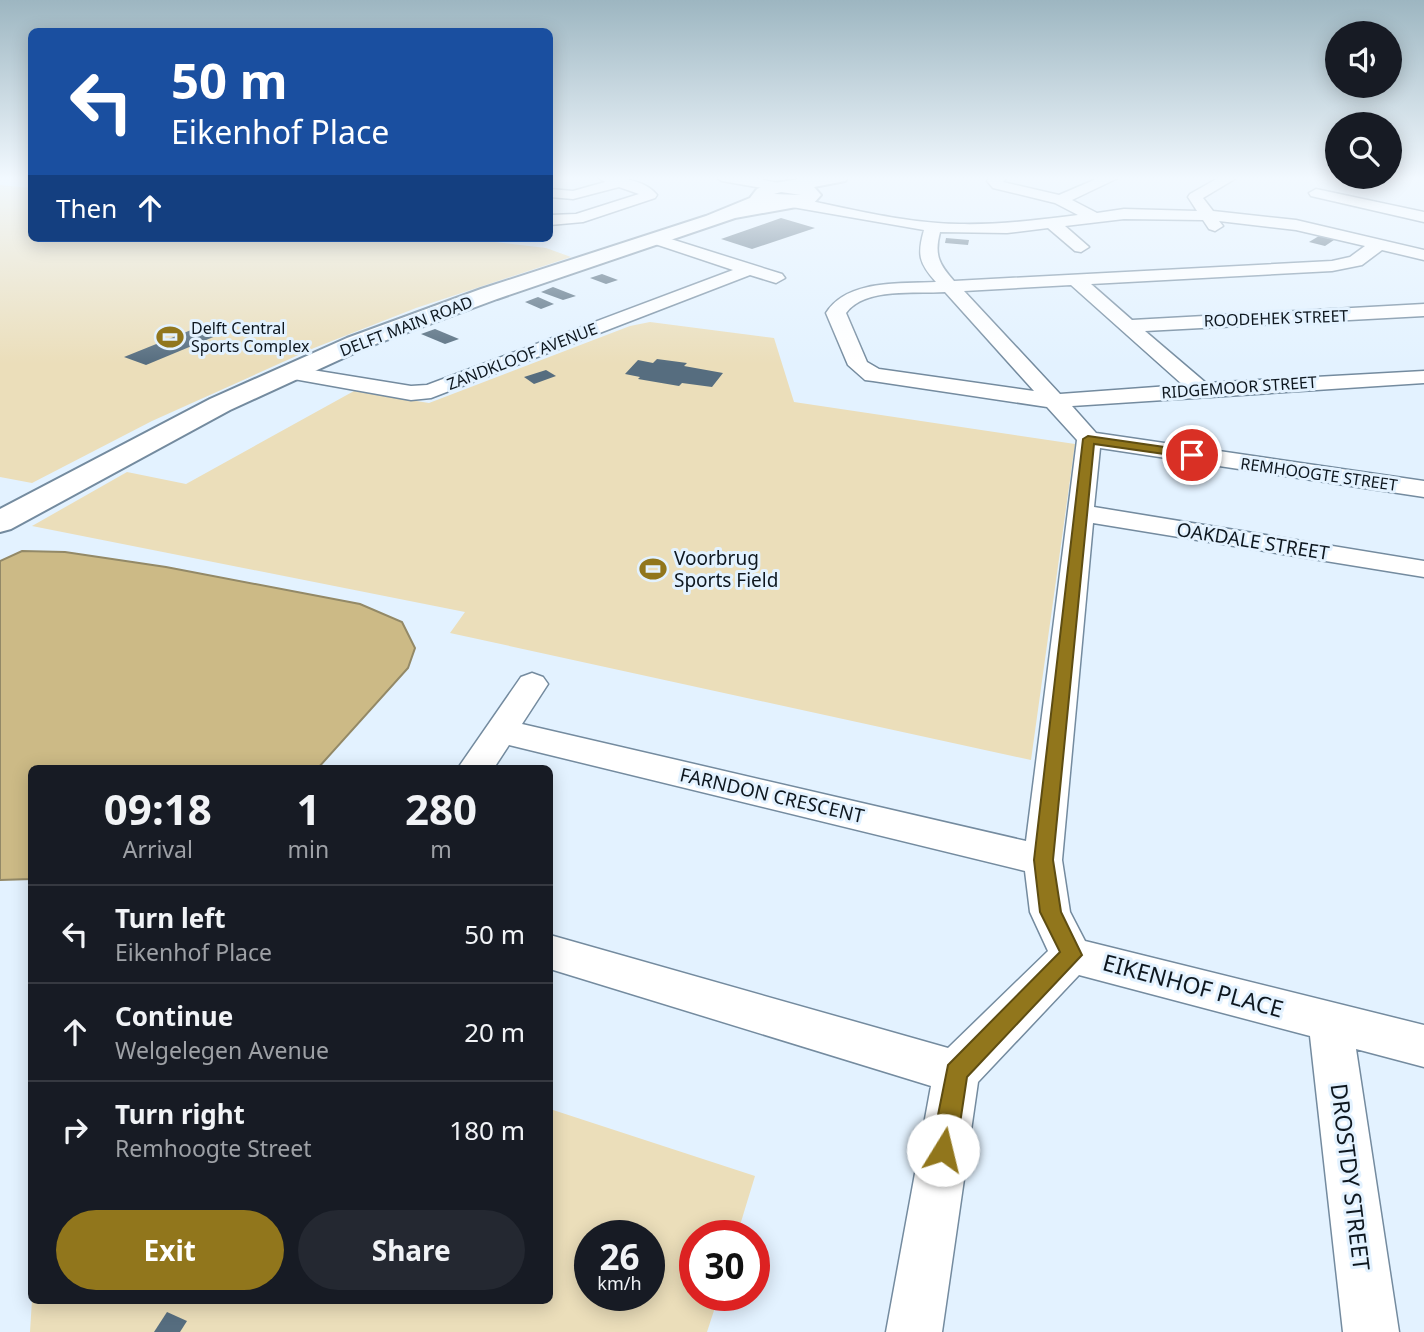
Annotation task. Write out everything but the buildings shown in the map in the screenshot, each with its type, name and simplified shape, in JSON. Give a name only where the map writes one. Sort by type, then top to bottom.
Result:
[{"type":"street","points":[[655,239],[776,278]]},
{"type":"street","name":"DELFT MAIN ROAD","points":[[0,522],[103,465],[288,372],[417,319],[655,239]]},
{"type":"street","points":[[914,1332],[956,1072],[1071,955],[1051,912],[1043,860],[1088,439],[949,286],[928,258],[931,239]]},
{"type":"street","points":[[1071,239],[1081,247]]},
{"type":"street","points":[[1357,239],[1424,255]]},
{"type":"street","points":[[949,286],[1346,264],[1356,261],[1379,244]]},
{"type":"street","name":"ZANDKLOOF AVENUE","points":[[288,372],[411,393],[431,391],[748,270]]},
{"type":"street","points":[[1074,279],[1201,390]]},
{"type":"street","name":"RIDGEMOOR STREET","points":[[949,286],[873,292],[839,306],[836,313],[861,369],[882,377],[1054,401],[1424,377]]},
{"type":"street","name":"ROODEHEK STREET","points":[[1128,326],[1424,310]]},
{"type":"street","name":"REMHOOGTE STREET","points":[[1088,439],[1424,489]]},
{"type":"street","name":"OAKDALE STREET","points":[[1082,513],[1424,569]]},
{"type":"street","points":[[478,765],[532,684]]},
{"type":"street","name":"FARNDON CRESCENT","points":[[501,731],[1043,860]]},
{"type":"street","points":[[553,953],[956,1072]]},
{"type":"street","name":"EIKENHOF PLACE","points":[[1071,955],[1424,1046]]},
{"type":"street","name":"DROSTDY STREET","points":[[1330,1022],[1371,1332]]},
{"type":"shaded area","name":"Delft Central Sports Complex","points":[[0,239],[28,239],[28,242],[495,242],[546,248],[571,257],[416,308],[314,348],[152,421],[32,483],[0,477]]},
{"type":"shaded area","name":"Voorbrug Sports Field","points":[[650,322],[774,338],[794,402],[1075,444],[1031,760],[450,633],[465,612],[32,526],[127,472],[186,484],[354,391],[429,403],[630,326]]},
{"type":"shaded area","points":[[22,551],[65,552],[166,567],[360,604],[402,622],[415,648],[408,668],[321,765],[28,765],[28,879],[0,880],[0,561]]},
{"type":"shaded area","points":[[553,1110],[755,1176],[742,1220],[679,1220],[679,1311],[714,1311],[707,1332],[30,1332],[32,1304],[553,1304]]},
{"type":"place","name":"Delft Central Sports Complex","points":[[170,337]]},
{"type":"place","name":"Voorbrug Sports Field","points":[[653,569]]},
{"type":"route","points":[[943,1150],[956,1072],[1071,955],[1051,912],[1043,860],[1088,439],[1192,455]]}]
